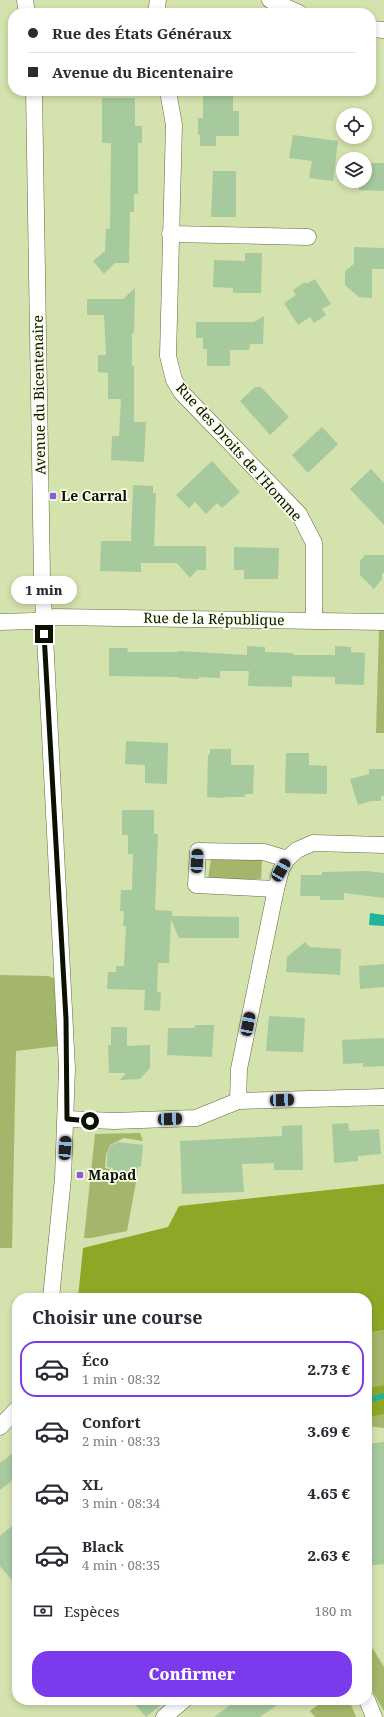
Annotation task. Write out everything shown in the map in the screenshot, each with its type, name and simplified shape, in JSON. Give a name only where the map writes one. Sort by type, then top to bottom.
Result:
[{"type":"street","points":[[270,0],[288,8]]},
{"type":"street","name":"Avenue du Bicentenaire","points":[[34,96],[43,619],[66,1019],[67,1119],[51,1293]]},
{"type":"street","name":"Rue des Droits de l'Homme","points":[[169,96],[174,125],[168,356],[174,380],[182,393],[299,514],[309,530],[314,543],[314,620]]},
{"type":"street","points":[[170,234],[308,237]]},
{"type":"street","name":"Rue de la République","points":[[0,622],[64,617],[384,622]]},
{"type":"street","points":[[238,1101],[240,1069],[281,870],[288,859],[297,850],[313,843],[384,845]]},
{"type":"street","points":[[276,889],[196,885],[198,851],[264,852],[288,859]]},
{"type":"street","points":[[67,1119],[114,1121],[196,1118],[238,1101],[384,1097]]},
{"type":"street","points":[[0,1427],[12,1414]]},
{"type":"street","points":[[164,1717],[178,1705]]},
{"type":"street","points":[[369,1705],[374,1717]]},
{"type":"green space","points":[[379,629],[384,629],[384,733],[376,733]]},
{"type":"green space","points":[[211,859],[262,860],[261,879],[208,879]]},
{"type":"green space","points":[[0,975],[48,976],[54,978],[58,1046],[16,1051],[12,1248],[0,1248]]},
{"type":"green space","points":[[140,1133],[143,1141],[124,1138],[110,1145],[106,1155],[105,1168],[110,1169],[109,1179],[136,1182],[127,1231],[84,1238],[95,1134]]},
{"type":"green space","points":[[384,1184],[384,1330],[372,1332],[372,1293],[78,1293],[83,1248],[168,1227],[179,1206]]},
{"type":"green space","points":[[384,1330],[384,1385],[372,1387],[372,1332]]},
{"type":"green space","points":[[384,1385],[384,1414],[372,1417],[372,1387]]},
{"type":"green space","points":[[384,1414],[384,1428],[372,1427],[372,1417]]},
{"type":"green space","points":[[372,1649],[384,1667],[384,1711],[372,1691]]},
{"type":"green space","points":[[318,1705],[351,1705],[356,1717],[315,1717],[310,1711]]},
{"type":"water","points":[[370,913],[384,915],[384,926],[369,925]]},
{"type":"building","points":[[203,96],[233,96],[233,111],[239,111],[239,136],[216,136],[216,146],[200,146],[200,135],[198,135],[198,118],[203,118]]},
{"type":"building","points":[[102,98],[135,98],[135,126],[142,126],[142,143],[138,143],[138,194],[134,194],[134,212],[130,212],[129,263],[115,263],[104,274],[93,261],[105,251],[106,229],[110,229],[111,143],[102,143]]},
{"type":"building","points":[[293,135],[336,141],[336,144],[338,144],[333,181],[309,178],[312,161],[289,158]]},
{"type":"building","points":[[372,163],[384,163],[384,191],[359,190],[359,188],[372,188]]},
{"type":"building","points":[[213,171],[236,171],[236,217],[211,217]]},
{"type":"building","points":[[354,247],[384,248],[384,269],[372,269],[372,298],[359,297],[345,285],[345,271],[354,264]]},
{"type":"building","points":[[245,253],[262,253],[261,293],[233,293],[233,288],[213,287],[214,260],[245,261]]},
{"type":"building","points":[[315,279],[331,304],[322,309],[326,315],[314,323],[310,317],[298,325],[284,303],[296,295],[293,290],[305,282],[306,284]]},
{"type":"building","points":[[135,288],[134,333],[132,333],[132,366],[134,366],[134,422],[146,422],[144,462],[111,460],[112,436],[119,436],[121,399],[108,399],[108,373],[98,372],[98,355],[106,355],[104,315],[87,315],[87,299],[123,299]]},
{"type":"building","points":[[264,316],[263,344],[250,344],[249,350],[230,350],[230,366],[207,366],[207,349],[203,349],[203,338],[196,338],[196,322],[254,322]]},
{"type":"building","points":[[255,387],[261,387],[289,417],[270,435],[240,401]]},
{"type":"building","points":[[322,427],[338,444],[308,473],[292,455]]},
{"type":"building","points":[[212,461],[240,492],[222,508],[217,503],[206,514],[195,502],[189,508],[176,495]]},
{"type":"building","points":[[371,469],[384,483],[384,525],[350,489]]},
{"type":"building","points":[[133,485],[153,486],[153,493],[156,493],[154,546],[206,546],[206,570],[197,570],[190,578],[177,563],[141,563],[141,572],[100,571],[101,541],[131,541]]},
{"type":"building","points":[[234,547],[279,548],[278,579],[244,579],[244,570],[234,570]]},
{"type":"building","points":[[365,555],[384,555],[384,573],[382,573],[382,579],[374,589],[360,575],[360,561]]},
{"type":"building","points":[[247,646],[265,647],[265,652],[293,653],[293,655],[335,655],[335,646],[351,647],[351,652],[365,653],[364,685],[335,684],[335,677],[292,676],[292,687],[248,686],[249,671],[220,671],[220,678],[199,677],[199,679],[178,677],[109,676],[109,648],[128,648],[127,652],[179,651],[247,655]]},
{"type":"building","points":[[126,741],[168,743],[167,784],[145,783],[145,765],[125,764]]},
{"type":"building","points":[[210,749],[231,749],[231,765],[254,765],[253,794],[245,794],[245,797],[207,797],[208,755],[210,754]]},
{"type":"building","points":[[286,753],[309,753],[309,765],[327,766],[327,794],[285,793]]},
{"type":"building","points":[[369,769],[384,769],[384,796],[381,796],[381,801],[371,801],[358,805],[350,779],[369,774]]},
{"type":"building","points":[[122,810],[154,810],[154,834],[158,834],[155,910],[172,911],[172,916],[239,917],[239,938],[179,938],[171,919],[169,963],[158,963],[157,991],[161,993],[160,1011],[144,1010],[145,990],[107,989],[108,972],[116,972],[116,966],[124,966],[126,926],[123,926],[124,911],[120,911],[121,890],[132,890],[133,854],[128,854],[128,835],[122,835]]},
{"type":"building","points":[[367,871],[384,873],[384,898],[344,893],[344,900],[320,900],[320,896],[300,896],[301,875],[322,875],[322,872]]},
{"type":"building","points":[[305,942],[310,947],[341,949],[340,975],[286,972],[287,957]]},
{"type":"building","points":[[384,964],[384,987],[360,989],[359,966]]},
{"type":"building","points":[[269,1016],[305,1018],[303,1052],[266,1051]]},
{"type":"building","points":[[195,1025],[214,1025],[212,1057],[167,1055],[168,1028],[195,1028]]},
{"type":"building","points":[[111,1027],[127,1027],[127,1046],[150,1045],[150,1068],[140,1079],[120,1080],[126,1073],[109,1073],[108,1045],[111,1045]]},
{"type":"building","points":[[384,1038],[384,1066],[363,1067],[363,1063],[343,1064],[342,1040]]},
{"type":"building","points":[[348,1123],[349,1131],[379,1129],[381,1154],[358,1156],[358,1161],[334,1163],[332,1124]]},
{"type":"building","points":[[302,1125],[303,1170],[274,1170],[274,1163],[242,1164],[244,1192],[182,1194],[180,1141],[282,1136],[282,1126]]},
{"type":"building","points":[[118,1142],[143,1145],[141,1167],[138,1166],[137,1180],[112,1177],[113,1168],[107,1167],[107,1155],[110,1146]]},
{"type":"building","points":[[384,1442],[384,1564],[372,1565],[372,1443]]},
{"type":"building","points":[[12,1454],[12,1481],[0,1490],[0,1463]]},
{"type":"building","points":[[12,1526],[12,1580],[0,1566],[0,1536]]},
{"type":"building","points":[[135,1705],[161,1705],[146,1717]]},
{"type":"building","points":[[230,1705],[277,1705],[260,1717],[214,1717]]},
{"type":"waterway","points":[[372,1399],[384,1396]]},
{"type":"place","name":"Le Carral","points":[[53,496]]},
{"type":"place","name":"Mapad","points":[[80,1175]]},
{"type":"route","points":[[44,634],[66,1019],[67,1119],[90,1121]]}]
